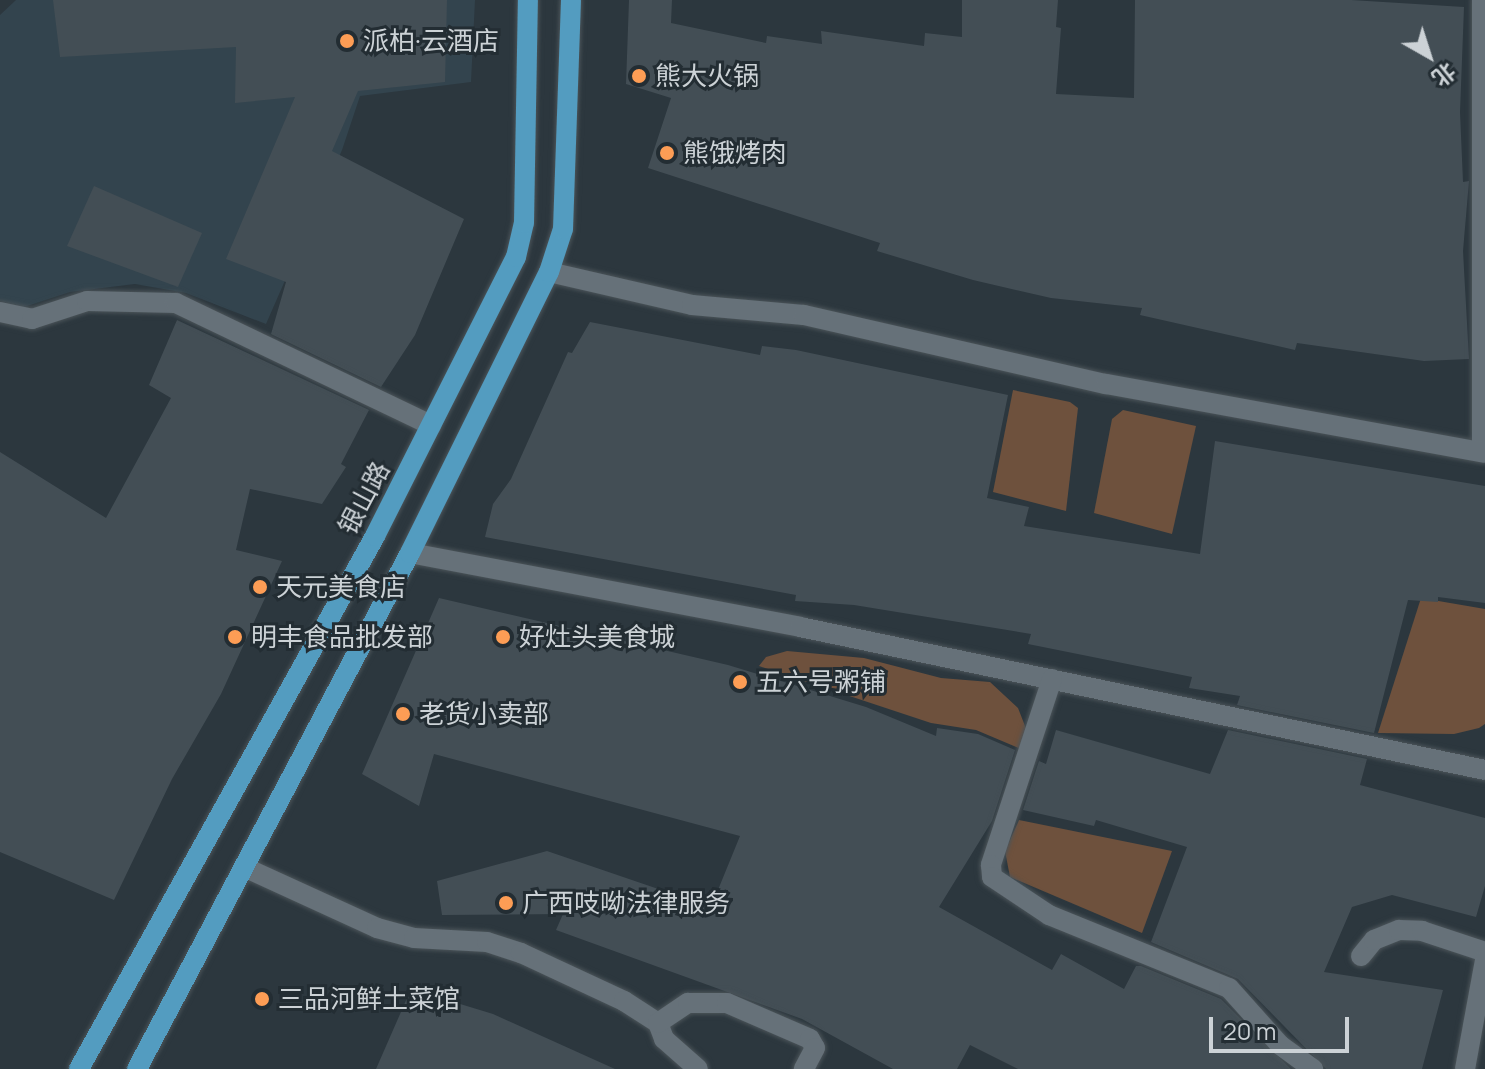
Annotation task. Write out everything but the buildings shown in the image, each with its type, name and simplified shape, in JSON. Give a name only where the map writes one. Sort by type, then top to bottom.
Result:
[{"type":"main road","name":"银山路","points":[[79,1069],[431,425],[516,257],[524,223],[528,0]]},
{"type":"main road","points":[[137,1069],[410,553],[549,272],[563,229],[571,0]]},
{"type":"street","points":[[549,272],[692,305],[804,315],[1106,384],[1484,453],[1482,0]]},
{"type":"street","points":[[0,312],[32,319],[87,301],[176,303],[431,425]]},
{"type":"street","points":[[410,553],[1052,679],[1485,770]]},
{"type":"street","points":[[1052,679],[991,865],[992,877],[1049,915],[1229,988],[1280,1045],[1313,1069]]},
{"type":"street","points":[[246,868],[377,928],[414,938],[487,942],[521,953],[624,1001],[658,1023],[664,1039],[698,1069]]},
{"type":"street","points":[[1361,956],[1374,940],[1399,930],[1422,931],[1485,952]]},
{"type":"street","points":[[1465,1069],[1485,960]]},
{"type":"street","points":[[658,1023],[688,1003],[727,1003],[810,1039],[815,1048],[804,1069]]},
{"type":"shaded area","points":[[16,0],[475,0],[471,82],[360,96],[342,150],[266,324],[186,293],[135,284],[70,292],[24,307],[0,301],[0,15]]},
{"type":"shaded area","points":[[1013,390],[1070,402],[1078,408],[1066,511],[993,492]]},
{"type":"shaded area","points":[[1123,410],[1196,426],[1172,534],[1094,513],[1112,419]]},
{"type":"shaded area","points":[[1421,598],[1485,609],[1485,724],[1479,728],[1454,734],[1378,733]]},
{"type":"shaded area","points":[[787,651],[864,658],[941,678],[990,682],[1018,708],[1027,731],[1023,750],[976,730],[931,723],[759,666],[766,657]]},
{"type":"shaded area","points":[[1019,820],[1172,851],[1142,933],[1010,877],[1005,851]]},
{"type":"place","name":"派柏·云酒店","points":[[347,41]]},
{"type":"place","name":"熊大火锅","points":[[639,76]]},
{"type":"place","name":"熊饿烤肉","points":[[667,153]]},
{"type":"place","name":"天元美食店","points":[[260,587]]},
{"type":"place","name":"明丰食品批发部","points":[[235,637]]},
{"type":"place","name":"好灶头美食城","points":[[503,637]]},
{"type":"place","name":"五六号粥铺","points":[[740,682]]},
{"type":"place","name":"老货小卖部","points":[[403,714]]},
{"type":"place","name":"广西吱呦法律服务","points":[[506,903]]},
{"type":"place","name":"三品河鲜土菜馆","points":[[262,999]]}]
